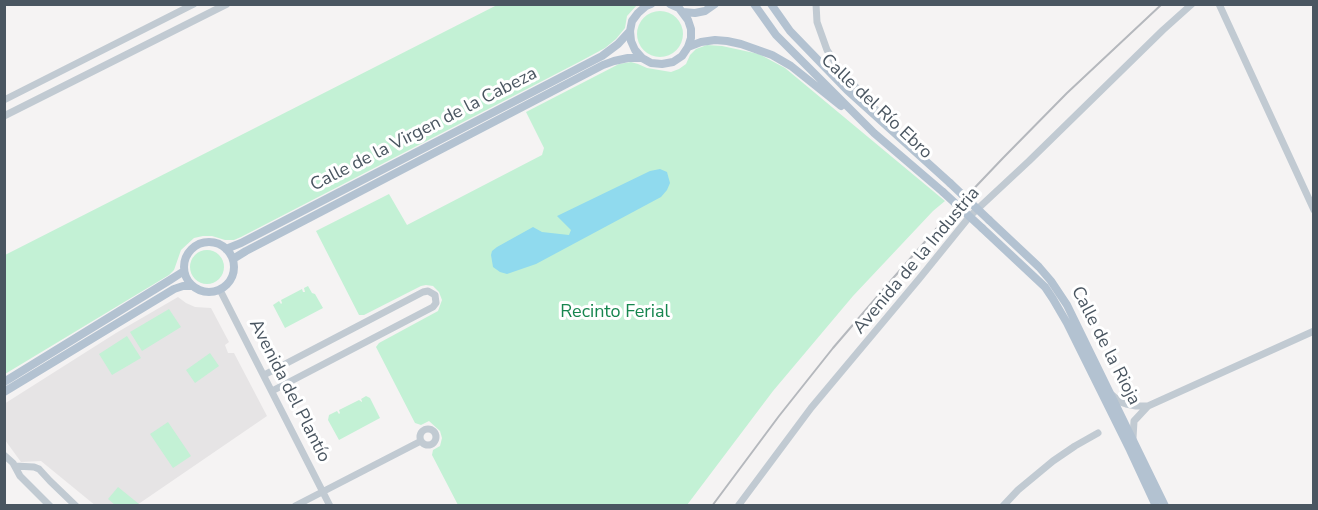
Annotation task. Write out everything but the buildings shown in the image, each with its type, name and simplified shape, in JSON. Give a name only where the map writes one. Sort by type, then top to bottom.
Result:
[{"type":"main road","points":[[683,12],[705,11],[715,4]]},
{"type":"main road","name":"Calle del Río Ebro","points":[[754,4],[776,35],[874,133],[982,228]]},
{"type":"main road","name":"Calle del Río Ebro","points":[[771,4],[790,31],[816,60],[989,220]]},
{"type":"main road","name":"Calle de la Virgen de la Cabeza","points":[[226,249],[602,56],[630,31],[632,21],[648,5]]},
{"type":"main road","points":[[672,5],[683,12],[688,20],[691,29],[688,47]]},
{"type":"main road","points":[[630,31],[635,51],[642,58]]},
{"type":"main road","points":[[688,47],[701,42],[728,41],[772,55],[791,66],[874,133]]},
{"type":"main road","name":"Calle de la Virgen de la Cabeza","points":[[233,259],[603,65],[628,58],[642,58],[651,63],[662,64],[673,62],[682,56],[688,47]]},
{"type":"main road","name":"Calle de la Rioja","points":[[989,220],[1039,267],[1059,292],[1165,506]]},
{"type":"main road","name":"Calle de la Rioja","points":[[982,228],[1045,287],[1053,299],[1067,323],[1156,506]]},
{"type":"main road","points":[[215,242],[226,249],[233,259],[234,272],[225,287],[220,290],[204,292],[192,286],[186,279],[185,258],[195,246],[215,242]]},
{"type":"main road","points":[[4,382],[184,271]]},
{"type":"main road","points":[[4,392],[174,289],[192,286]]},
{"type":"street","points":[[4,100],[194,4]]},
{"type":"street","points":[[4,116],[227,4]]},
{"type":"street","points":[[816,4],[819,30],[832,59],[909,146]]},
{"type":"street","name":"Avenida de la Industria","points":[[738,506],[811,408],[970,216],[1192,4]]},
{"type":"street","points":[[1219,4],[1314,210]]},
{"type":"street","name":"Avenida del Plantío","points":[[220,290],[330,506]]},
{"type":"street","points":[[264,375],[423,292],[430,292],[436,298],[433,307],[272,392]]},
{"type":"street","points":[[1133,439],[1134,421],[1148,406],[1314,331]]},
{"type":"street","points":[[1112,395],[1126,404],[1148,406]]},
{"type":"street","points":[[1004,506],[1018,490],[1053,461],[1098,433]]},
{"type":"street","points":[[295,506],[421,441]]},
{"type":"street","points":[[4,455],[50,506]]},
{"type":"street","points":[[15,466],[39,469],[76,506]]},
{"type":"street","points":[[26,480],[25,475],[29,467]]},
{"type":"shaded area","points":[[178,297],[195,307],[211,308],[229,342],[225,345],[228,353],[234,353],[267,416],[137,505],[96,506],[41,461],[21,462],[5,440],[4,404],[116,333]]},
{"type":"green space","points":[[499,4],[637,5],[627,16],[625,28],[616,39],[581,61],[241,237],[234,240],[212,236],[194,238],[181,250],[174,270],[169,275],[5,374],[5,255]]},
{"type":"green space","points":[[660,11],[676,18],[683,34],[676,50],[660,57],[644,50],[637,34],[644,18]]},
{"type":"green space","name":"Recinto Ferial","points":[[707,45],[759,54],[785,68],[945,201],[853,296],[773,391],[687,505],[458,505],[432,455],[433,450],[440,446],[442,438],[440,431],[429,421],[421,425],[415,423],[376,347],[379,343],[438,311],[442,300],[439,292],[433,286],[421,286],[364,315],[359,315],[316,231],[389,194],[407,225],[542,155],[544,148],[526,112],[619,64],[631,62],[647,68],[671,72],[686,64],[696,49]]},
{"type":"green space","points":[[207,250],[219,255],[224,267],[219,279],[207,284],[195,279],[190,267],[195,255]]},
{"type":"green space","points":[[308,286],[323,308],[285,328],[273,305],[279,301],[281,304],[281,300],[302,289],[305,292],[304,288]]},
{"type":"green space","points":[[169,309],[181,327],[142,351],[130,332]]},
{"type":"green space","points":[[127,336],[141,358],[112,375],[99,354]]},
{"type":"green space","points":[[210,353],[219,366],[195,383],[186,370]]},
{"type":"green space","points":[[366,396],[370,398],[380,418],[339,440],[328,420],[329,415],[337,411],[339,414],[339,410],[359,400],[362,402],[361,399]]},
{"type":"green space","points":[[168,422],[191,456],[173,468],[150,434]]},
{"type":"green space","points":[[118,487],[139,504],[115,505],[108,499]]},
{"type":"water","points":[[660,169],[667,172],[670,183],[661,197],[536,264],[507,274],[493,267],[491,255],[497,247],[533,227],[542,232],[569,235],[571,230],[557,216],[650,171]]},
{"type":"railway","points":[[712,506],[833,348],[943,221],[1067,93],[1162,4]]}]
